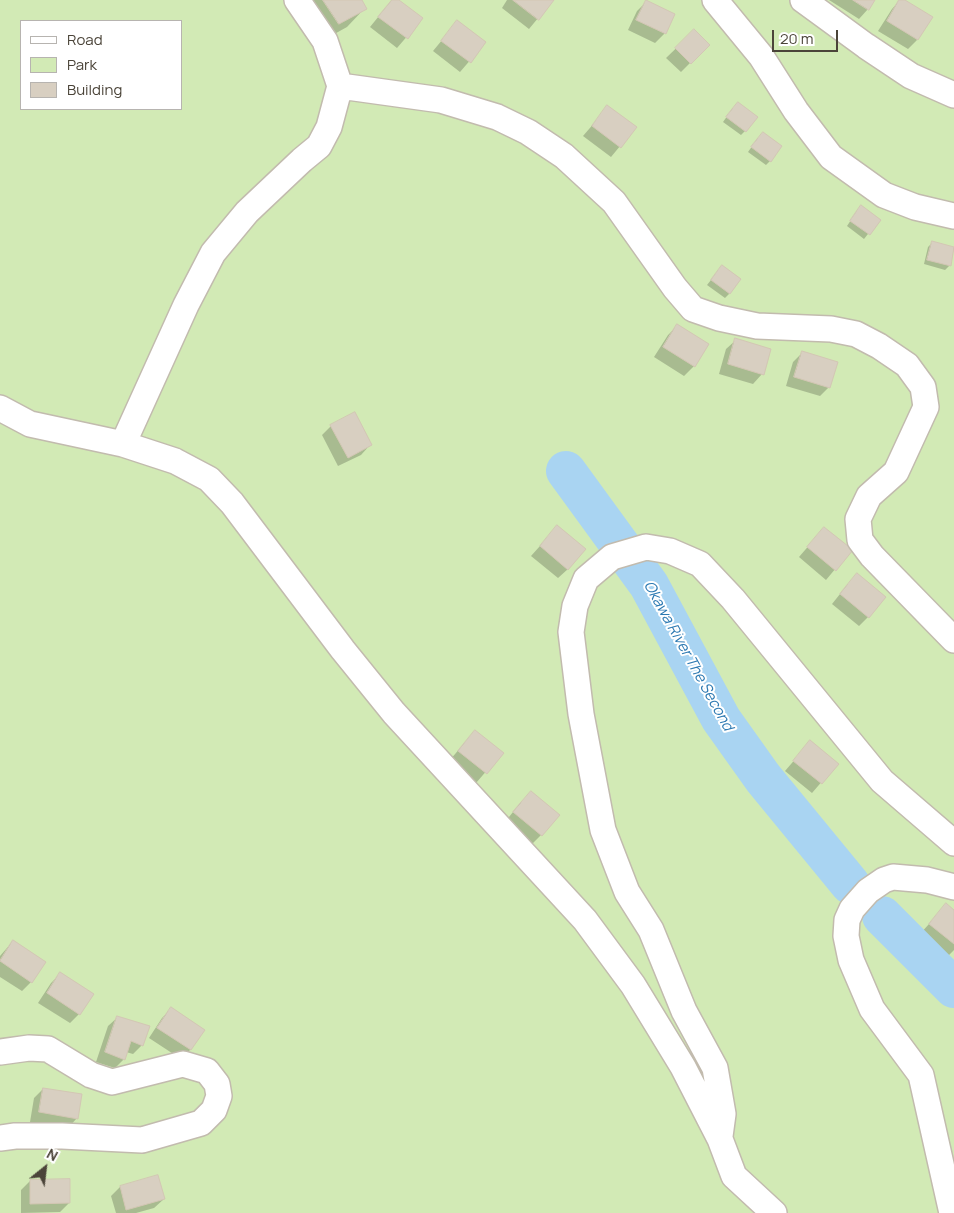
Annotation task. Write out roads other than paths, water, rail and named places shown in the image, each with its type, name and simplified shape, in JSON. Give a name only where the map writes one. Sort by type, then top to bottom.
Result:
[{"type":"street","points":[[123,444],[186,305],[213,253],[246,212],[319,146],[329,127],[340,86],[325,41],[297,0]]},
{"type":"street","points":[[714,0],[761,56],[796,111],[831,156],[884,195],[915,207],[954,216]]},
{"type":"street","points":[[802,0],[911,76],[954,95]]},
{"type":"street","points":[[340,86],[442,100],[497,117],[528,132],[564,156],[614,202],[676,288],[693,308],[719,318],[757,326],[831,330],[856,334],[879,346],[907,365],[923,387],[926,407],[896,472],[869,496],[858,519],[860,540],[872,556],[954,640]]},
{"type":"street","points":[[0,408],[30,424],[123,444],[175,460],[208,479],[232,503],[343,650],[394,713],[586,920],[633,985],[683,1067],[720,1139],[734,1176],[774,1213]]},
{"type":"street","points":[[720,1139],[723,1114],[715,1068],[684,1011],[651,930],[627,892],[603,830],[580,714],[571,632],[575,606],[586,579],[612,557],[646,548],[670,551],[700,564],[733,599],[882,781],[954,843]]},
{"type":"street","points":[[952,1213],[921,1075],[872,1009],[851,960],[846,936],[847,920],[852,909],[868,891],[884,880],[893,877],[927,880],[954,887]]},
{"type":"street","points":[[0,1052],[29,1048],[48,1049],[91,1075],[112,1082],[182,1064],[208,1071],[217,1084],[219,1096],[214,1110],[201,1123],[142,1140],[62,1136],[15,1136],[0,1138]]},
{"type":"waterway","name":"Okawa River The Second","points":[[566,471],[649,585],[721,719],[763,778],[850,884]]},
{"type":"waterway","name":"Okawa River The Second","points":[[882,916],[954,988]]}]
